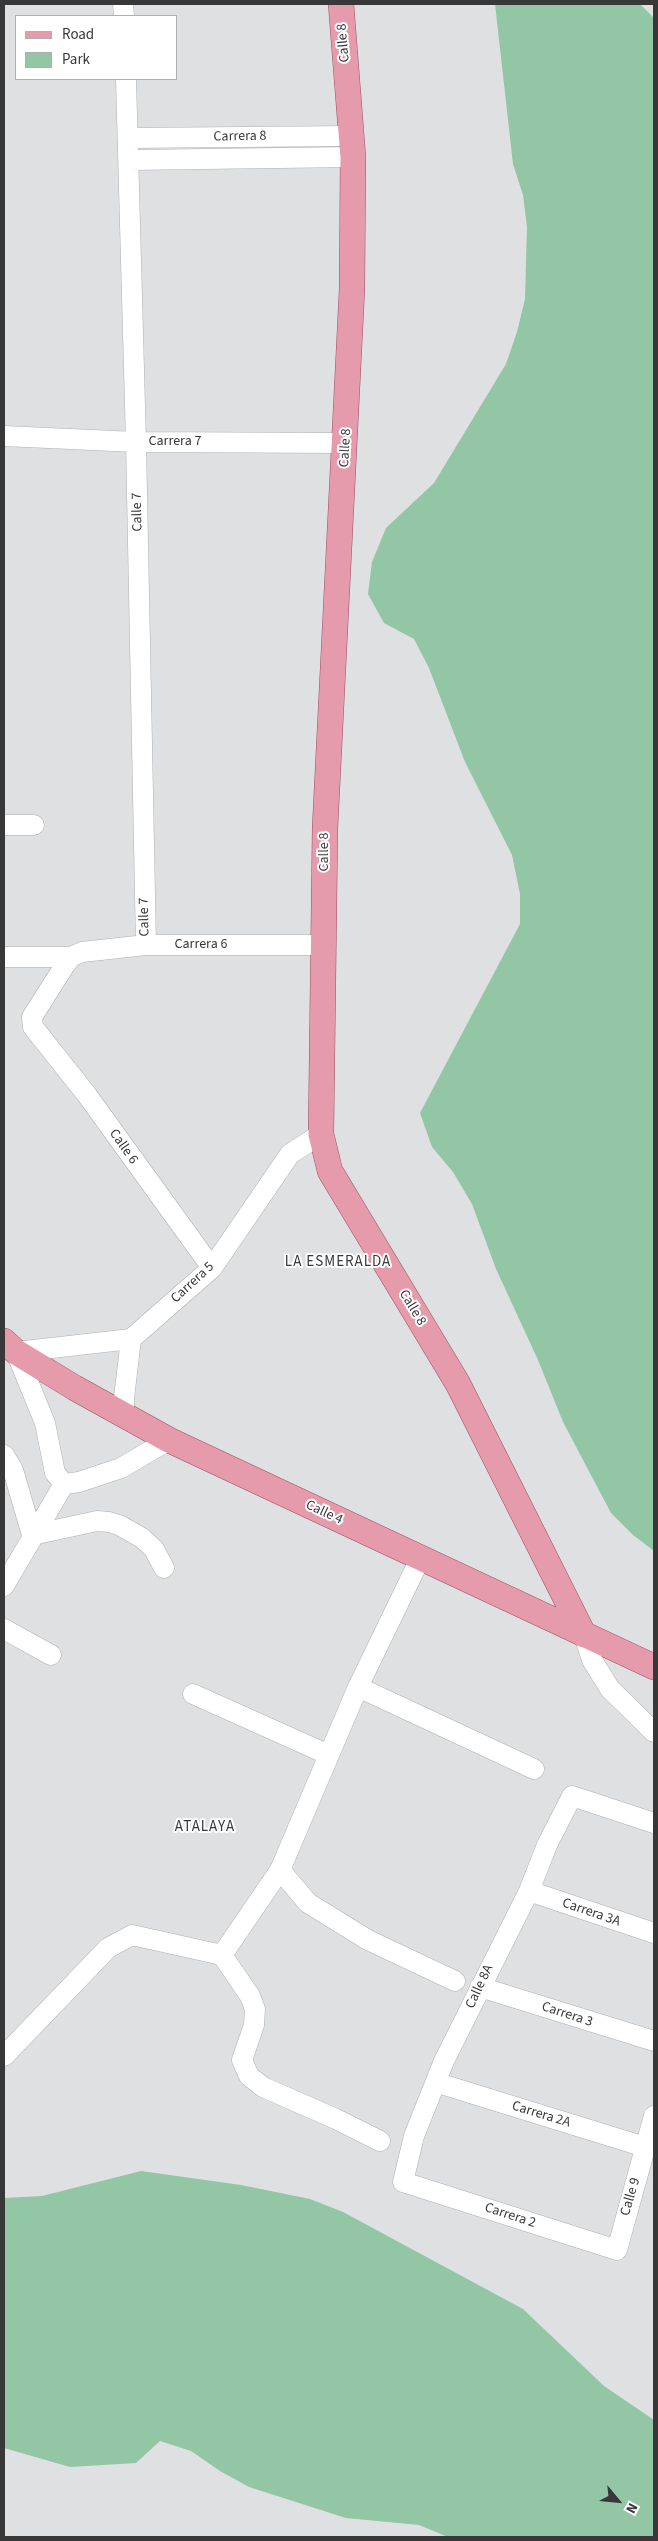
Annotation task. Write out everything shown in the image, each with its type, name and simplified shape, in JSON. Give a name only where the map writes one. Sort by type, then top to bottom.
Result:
[{"type":"main road","name":"Calle 8","points":[[341,4],[352,146],[352,289],[346,443],[325,828],[321,1134],[330,1171],[458,1384],[584,1635]]},
{"type":"main road","name":"Calle 4","points":[[10,1347],[75,1388],[169,1440],[654,1667]]},
{"type":"street","name":"Calle 7","points":[[126,80],[136,442],[146,945]]},
{"type":"street","name":"Carrera 8","points":[[128,138],[352,146]]},
{"type":"street","name":"Carrera 8","points":[[129,160],[352,146]]},
{"type":"street","name":"Carrera 7","points":[[4,436],[136,442],[346,443]]},
{"type":"street","points":[[4,825],[34,825]]},
{"type":"street","name":"Carrera 6","points":[[4,957],[71,956],[82,952],[146,945],[324,945]]},
{"type":"street","name":"Calle 6","points":[[71,956],[36,1009],[32,1017],[33,1027],[87,1096],[212,1268]]},
{"type":"street","name":"Carrera 5","points":[[131,1338],[212,1268],[290,1154],[321,1134]]},
{"type":"street","points":[[64,1484],[55,1473],[45,1423],[10,1347],[131,1338],[124,1414]]},
{"type":"street","points":[[64,1484],[79,1482],[121,1468],[169,1440]]},
{"type":"street","points":[[4,1455],[13,1470],[32,1535]]},
{"type":"street","points":[[4,1586],[32,1535],[64,1484]]},
{"type":"street","points":[[32,1535],[97,1521],[109,1522],[134,1534],[154,1549],[164,1568]]},
{"type":"street","points":[[222,1955],[280,1870],[358,1687],[420,1558]]},
{"type":"street","points":[[4,1629],[51,1655]]},
{"type":"street","points":[[584,1635],[592,1660],[610,1689],[654,1732]]},
{"type":"street","points":[[358,1687],[534,1770]]},
{"type":"street","points":[[193,1694],[330,1755]]},
{"type":"street","name":"Calle 8A","points":[[403,2182],[414,2136],[438,2083],[444,2061],[529,1891],[547,1845],[572,1796],[654,1823]]},
{"type":"street","points":[[280,1870],[308,1903],[368,1940],[455,1981]]},
{"type":"street","name":"Carrera 3A","points":[[529,1891],[654,1933]]},
{"type":"street","points":[[4,2056],[108,1948],[132,1935],[222,1955],[250,1996],[255,2009],[254,2025],[242,2060],[249,2076],[263,2087],[336,2119],[380,2141]]},
{"type":"street","name":"Carrera 3","points":[[480,1987],[654,2041]]},
{"type":"street","name":"Carrera 2A","points":[[438,2083],[646,2147]]},
{"type":"street","name":"Calle 9","points":[[617,2250],[654,2116]]},
{"type":"street","name":"Carrera 2","points":[[403,2182],[617,2250]]},
{"type":"green space","points":[[495,4],[640,4],[654,18],[654,1551],[633,1535],[611,1513],[563,1422],[538,1360],[496,1269],[472,1204],[453,1172],[432,1147],[420,1113],[520,924],[520,894],[512,855],[465,762],[429,668],[414,639],[384,623],[368,594],[372,562],[386,528],[434,483],[506,364],[517,332],[525,299],[527,227],[523,195],[513,164]]},
{"type":"green space","points":[[141,2171],[241,2185],[310,2199],[343,2212],[523,2309],[604,2386],[654,2420],[654,2537],[448,2537],[419,2525],[346,2518],[249,2487],[220,2471],[191,2451],[160,2441],[136,2463],[70,2467],[4,2448],[4,2198],[42,2196]]},
{"type":"district","name":"LA ESMERALDA","points":[[338,1263]]},
{"type":"district","name":"ATALAYA","points":[[205,1828]]}]
